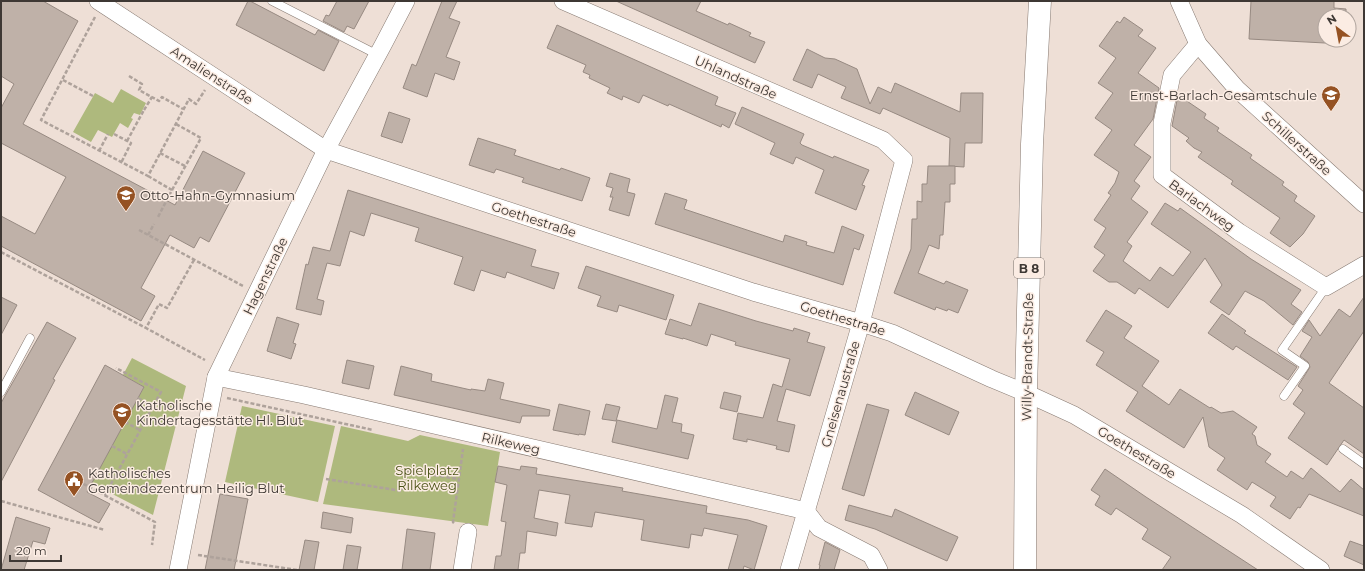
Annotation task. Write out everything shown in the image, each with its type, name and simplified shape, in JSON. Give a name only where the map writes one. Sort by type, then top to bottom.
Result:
[{"type":"main road","name":"Willy-Brandt-Straße","points":[[1025,570],[1026,393],[1032,144],[1040,1]]},
{"type":"street","name":"Amalienstraße","points":[[98,1],[326,150]]},
{"type":"street","name":"Hagenstraße","points":[[178,570],[216,376],[326,150],[406,1]]},
{"type":"street","name":"Uhlandstraße","points":[[563,1],[883,140],[904,160]]},
{"type":"street","name":"Schillerstraße","points":[[1179,1],[1198,44],[1237,89],[1364,204]]},
{"type":"street","name":"Barlachweg","points":[[1198,44],[1172,75],[1162,123],[1162,175],[1239,232],[1326,287]]},
{"type":"street","name":"Goethestraße","points":[[326,150],[745,289],[861,322],[892,333],[1074,415],[1242,515],[1321,570]]},
{"type":"street","name":"Gneisenaustraße","points":[[789,570],[861,322],[904,160]]},
{"type":"street","points":[[1326,287],[1364,265]]},
{"type":"street","name":"Rilkeweg","points":[[216,376],[806,511]]},
{"type":"street","points":[[806,511],[819,528],[871,555],[879,570]]},
{"type":"street","points":[[462,570],[468,532]]},
{"type":"lane","points":[[272,1],[378,55]]},
{"type":"lane","points":[[1284,396],[1305,366],[1282,350],[1326,287]]},
{"type":"lane","points":[[1,392],[30,338]]},
{"type":"lane","points":[[1343,449],[1364,464]]},
{"type":"path","points":[[85,37],[41,120],[172,190]]},
{"type":"path","points":[[129,76],[142,84],[139,90],[159,102],[162,97],[183,109]]},
{"type":"path","points":[[148,176],[189,99],[196,104],[214,76]]},
{"type":"path","points":[[63,80],[93,96]]},
{"type":"path","points":[[127,141],[152,97]]},
{"type":"path","points":[[158,217],[201,138],[176,124]]},
{"type":"path","points":[[99,151],[108,134]]},
{"type":"path","points":[[114,134],[132,143],[121,163]]},
{"type":"path","points":[[160,154],[185,166]]},
{"type":"path","points":[[148,235],[154,224]]},
{"type":"path","points":[[139,230],[257,293]]},
{"type":"path","points":[[1,252],[187,351]]},
{"type":"path","points":[[146,328],[159,304],[167,308],[194,260]]},
{"type":"path","points":[[105,495],[161,392],[116,368]]},
{"type":"path","points":[[138,398],[153,406]]},
{"type":"path","points":[[125,422],[140,430]]},
{"type":"path","points":[[465,432],[453,522],[468,532]]},
{"type":"path","points":[[112,446],[127,454]]},
{"type":"path","points":[[99,470],[114,478]]},
{"type":"path","points":[[326,479],[402,491],[406,471],[459,479]]},
{"type":"path","points":[[325,486],[328,472]]},
{"type":"path","points":[[78,481],[155,522],[152,545]]},
{"type":"path","points":[[1,501],[105,530]]},
{"type":"path","points":[[182,552],[297,570]]},
{"type":"green space","points":[[121,89],[146,103],[140,115],[134,113],[131,118],[133,119],[128,128],[120,123],[112,137],[98,130],[91,142],[73,132],[95,93],[113,103]]},
{"type":"green space","points":[[132,358],[186,386],[153,515],[91,483],[144,387],[123,375]]},
{"type":"green space","points":[[242,406],[335,426],[318,502],[225,482]]},
{"type":"green space","name":"Spielplatz Rilkeweg","points":[[341,426],[408,441],[420,435],[500,452],[488,526],[323,504]]},
{"type":"building","points":[[1,1],[43,1],[78,21],[23,124],[175,205],[203,151],[245,173],[209,242],[200,237],[194,248],[170,235],[141,288],[155,296],[141,321],[1,246],[1,216],[35,234],[66,177],[1,143],[1,108],[14,84],[1,76]]},
{"type":"building","points":[[248,1],[315,35],[318,30],[339,41],[324,71],[236,25]]},
{"type":"building","points":[[337,1],[369,1],[354,29],[347,26],[344,32],[323,21],[326,15],[329,16]]},
{"type":"building","points":[[442,1],[457,1],[449,18],[460,22],[446,57],[460,62],[454,80],[435,73],[427,97],[403,88],[412,64],[416,66]]},
{"type":"building","points":[[616,1],[701,1],[696,11],[728,25],[729,23],[751,33],[749,36],[765,42],[755,63]]},
{"type":"building","points":[[1251,1],[1334,1],[1334,8],[1317,8],[1317,43],[1249,39]]},
{"type":"building","points":[[1124,17],[1143,30],[1138,36],[1156,48],[1138,73],[1159,88],[1153,119],[1134,145],[1151,157],[1134,181],[1140,186],[1131,199],[1148,212],[1127,242],[1132,246],[1123,261],[1150,281],[1160,267],[1173,276],[1191,252],[1151,224],[1165,203],[1178,211],[1180,208],[1251,259],[1301,290],[1291,304],[1302,312],[1293,325],[1264,301],[1245,291],[1229,315],[1210,302],[1222,285],[1205,258],[1168,308],[1139,288],[1135,294],[1117,282],[1109,282],[1093,271],[1105,255],[1094,247],[1106,228],[1094,220],[1111,195],[1108,193],[1115,183],[1119,172],[1094,155],[1112,130],[1095,118],[1113,93],[1098,83],[1116,58],[1099,46],[1117,21],[1120,23]]},
{"type":"building","points":[[557,25],[718,97],[715,105],[736,113],[729,128],[722,124],[721,127],[669,104],[668,106],[643,95],[639,103],[623,96],[622,100],[607,93],[610,88],[589,78],[590,75],[583,72],[586,65],[547,48]]},
{"type":"building","points":[[807,49],[825,58],[835,59],[857,69],[870,104],[878,87],[891,93],[895,83],[960,112],[961,93],[983,93],[982,143],[965,143],[964,167],[949,166],[950,138],[883,108],[880,114],[841,98],[846,87],[818,74],[812,88],[793,80]]},
{"type":"building","points":[[1178,95],[1206,114],[1204,118],[1219,128],[1217,131],[1252,155],[1250,158],[1284,182],[1282,185],[1297,196],[1294,201],[1315,216],[1303,234],[1290,247],[1270,233],[1280,218],[1231,184],[1233,181],[1198,157],[1202,152],[1194,148],[1186,141],[1189,138],[1172,126]]},
{"type":"building","points":[[742,107],[804,134],[800,143],[802,145],[833,158],[834,156],[869,170],[862,185],[865,186],[856,210],[815,193],[824,170],[796,157],[793,164],[770,154],[775,143],[735,124]]},
{"type":"building","points":[[389,112],[410,119],[402,143],[381,136]]},
{"type":"building","points":[[478,138],[516,150],[514,155],[590,178],[582,201],[522,182],[524,178],[496,169],[494,173],[469,165]]},
{"type":"building","points":[[928,166],[955,166],[955,184],[950,184],[950,202],[945,202],[943,235],[940,235],[939,249],[929,245],[918,273],[944,284],[946,281],[968,290],[958,313],[948,309],[947,311],[936,307],[935,310],[894,293],[911,249],[912,219],[917,219],[917,201],[922,202],[922,184],[927,184]]},
{"type":"building","points":[[610,173],[630,179],[627,192],[635,194],[629,216],[609,210],[613,197],[610,197],[613,188],[606,186]]},
{"type":"building","points":[[348,190],[536,250],[531,266],[559,273],[554,289],[507,272],[505,278],[481,270],[474,291],[454,284],[463,257],[415,241],[419,228],[371,213],[364,236],[350,231],[340,266],[327,263],[317,299],[324,301],[321,315],[296,309],[306,264],[308,265],[313,247],[330,251]]},
{"type":"building","points":[[665,193],[687,200],[684,209],[783,242],[785,235],[807,242],[806,245],[834,253],[842,226],[864,235],[859,250],[854,248],[843,285],[655,224]]},
{"type":"building","points":[[586,266],[674,295],[666,320],[619,305],[617,312],[597,306],[601,296],[578,288]]},
{"type":"building","points":[[1,297],[17,305],[1,335]]},
{"type":"building","points":[[1364,297],[1364,331],[1329,383],[1364,408],[1364,454],[1344,440],[1327,465],[1288,438],[1305,413],[1293,404],[1303,390],[1298,386],[1310,367],[1308,362],[1300,356],[1312,337],[1302,331],[1309,320],[1320,336],[1339,309],[1350,317]]},
{"type":"building","points":[[699,303],[793,331],[794,328],[810,333],[807,342],[825,347],[810,396],[786,389],[777,421],[795,425],[789,452],[776,449],[777,446],[747,439],[747,442],[733,439],[738,413],[763,418],[773,384],[782,387],[790,359],[735,345],[736,342],[711,334],[707,346],[665,334],[670,319],[691,326]]},
{"type":"building","points":[[1106,310],[1132,326],[1124,338],[1159,361],[1142,386],[1169,405],[1180,389],[1210,408],[1211,407],[1221,413],[1233,411],[1257,427],[1252,434],[1255,436],[1257,445],[1271,454],[1265,462],[1287,477],[1291,471],[1303,479],[1311,468],[1340,492],[1351,479],[1364,490],[1364,516],[1309,494],[1300,508],[1298,507],[1290,519],[1270,506],[1276,497],[1252,482],[1247,490],[1217,470],[1225,458],[1209,447],[1203,417],[1184,448],[1126,411],[1138,392],[1096,365],[1104,352],[1086,341]]},
{"type":"building","points":[[1222,314],[1246,331],[1244,333],[1297,367],[1288,380],[1236,346],[1233,350],[1208,333]]},
{"type":"building","points":[[277,317],[299,324],[293,343],[296,344],[291,359],[267,351]]},
{"type":"building","points":[[47,322],[76,338],[53,379],[55,380],[1,482],[1,403]]},
{"type":"building","points":[[347,360],[374,366],[369,389],[342,383]]},
{"type":"building","points":[[105,365],[144,387],[87,492],[110,504],[99,523],[38,490]]},
{"type":"building","points":[[401,366],[432,374],[431,381],[471,390],[485,391],[488,379],[504,383],[500,399],[550,410],[549,416],[522,416],[520,423],[394,395]]},
{"type":"building","points":[[724,392],[741,396],[737,412],[720,408]]},
{"type":"building","points":[[915,392],[959,412],[949,435],[905,415]]},
{"type":"building","points":[[665,395],[678,398],[672,422],[682,424],[681,432],[694,435],[688,459],[612,442],[617,420],[657,429]]},
{"type":"building","points":[[559,404],[590,411],[585,435],[553,430]]},
{"type":"building","points":[[606,404],[620,407],[616,421],[602,419]]},
{"type":"building","points":[[867,404],[889,410],[864,496],[842,489]]},
{"type":"building","points":[[498,466],[520,470],[521,466],[537,468],[536,474],[623,488],[622,491],[707,506],[706,513],[748,520],[767,526],[754,570],[744,566],[743,570],[728,570],[738,535],[704,528],[702,536],[691,534],[689,548],[641,540],[644,520],[595,512],[592,527],[565,523],[570,495],[539,490],[534,518],[558,523],[556,536],[527,531],[525,553],[520,553],[518,570],[494,570],[496,556],[501,556],[506,522],[501,521],[507,485],[495,482]]},
{"type":"building","points":[[1105,469],[1258,570],[1162,570],[1171,557],[1142,539],[1148,529],[1116,508],[1111,515],[1095,505],[1100,496],[1091,490]]},
{"type":"building","points":[[220,494],[248,499],[234,570],[205,570]]},
{"type":"building","points":[[849,505],[892,517],[895,509],[958,537],[947,561],[875,529],[845,520]]},
{"type":"building","points":[[323,512],[353,518],[351,533],[321,528]]},
{"type":"building","points":[[16,517],[50,528],[45,544],[33,541],[24,570],[1,570]]},
{"type":"building","points":[[407,529],[435,533],[430,570],[402,570]]},
{"type":"building","points":[[305,540],[319,542],[314,570],[299,570]]},
{"type":"building","points":[[1350,541],[1364,546],[1364,565],[1344,556]]},
{"type":"building","points":[[825,542],[840,550],[834,570],[819,570]]},
{"type":"building","points":[[347,545],[361,547],[357,570],[343,570]]},
{"type":"place","name":"Ernst-Barlach-Gesamtschule","points":[[1331,112]]},
{"type":"place","name":"Otto-Hahn-Gymnasium","points":[[126,212]]},
{"type":"place","name":"Katholische Kindertagesstätte Hl. Blut","points":[[122,429]]},
{"type":"place","name":"Katholisches Gemeindezentrum Heilig Blut","points":[[74,497]]}]
